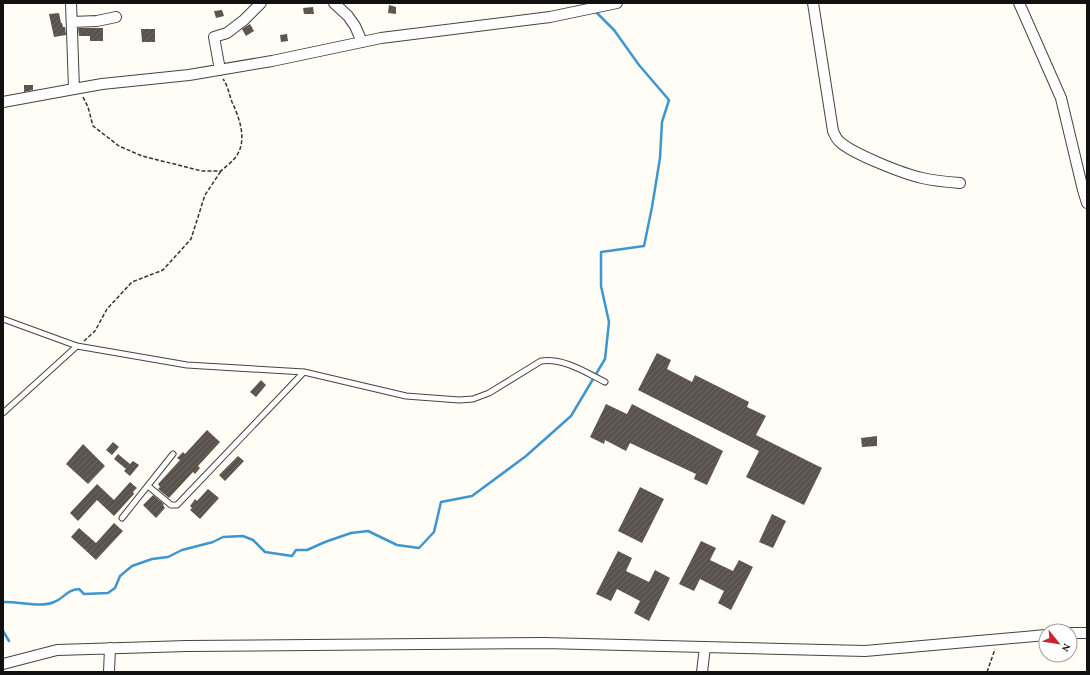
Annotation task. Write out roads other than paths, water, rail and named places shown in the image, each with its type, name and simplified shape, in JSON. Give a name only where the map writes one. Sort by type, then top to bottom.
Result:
[{"type":"street","points":[[71,3],[74,89]]},
{"type":"street","points":[[220,70],[214,36],[227,33],[244,20],[261,3]]},
{"type":"street","points":[[334,3],[348,16],[355,26],[362,42]]},
{"type":"street","points":[[3,102],[102,84],[182,76],[220,70],[395,36],[550,17],[618,3]]},
{"type":"street","points":[[813,3],[833,131],[836,138],[847,148],[904,172],[921,178],[960,183]]},
{"type":"street","points":[[1019,3],[1061,98],[1087,203]]},
{"type":"street","points":[[72,22],[116,17]]},
{"type":"street","points":[[3,664],[57,650],[110,648],[544,643],[865,651],[1038,635]]},
{"type":"street","points":[[702,672],[705,647]]},
{"type":"street","points":[[109,672],[110,648]]},
{"type":"lane","points":[[3,319],[77,346],[187,365],[304,372],[406,396],[459,400],[473,399],[489,393],[541,361],[550,360],[559,361],[586,372],[605,382]]},
{"type":"lane","points":[[3,413],[77,346]]},
{"type":"lane","points":[[148,486],[171,505],[177,505],[304,372]]},
{"type":"lane","points":[[122,518],[173,454]]},
{"type":"waterway","points":[[3,602],[49,604],[58,600],[68,592],[79,589],[84,594],[108,593],[115,588],[120,576],[132,566],[152,559],[168,557],[182,550],[213,542],[223,537],[243,536],[253,540],[265,552],[292,556],[296,550],[307,550],[351,533],[368,531],[397,545],[419,548],[434,532],[441,502],[472,496],[526,456],[571,416],[605,359],[609,322],[601,286],[601,252],[644,246],[660,158],[662,122],[669,100],[639,65],[614,30],[595,11]]},
{"type":"waterway","points":[[3,631],[9,641]]}]
